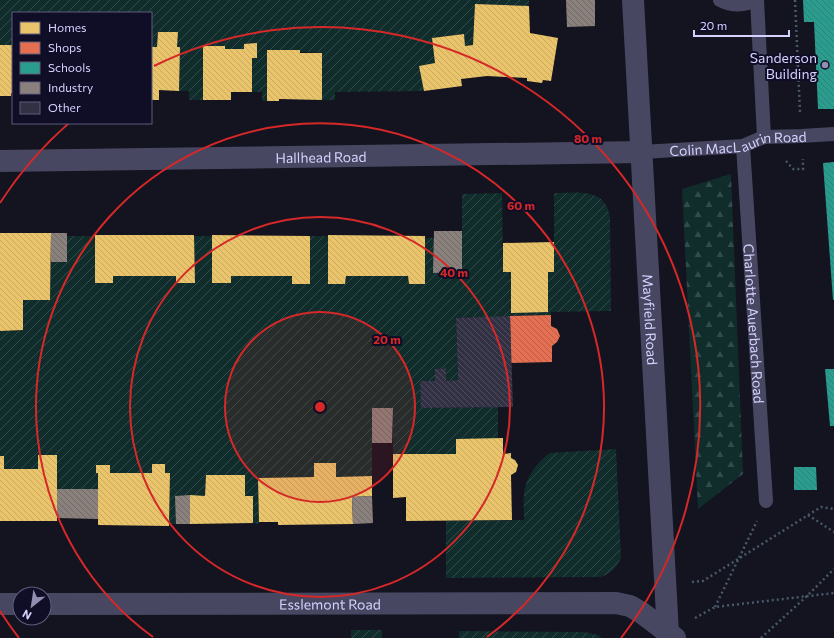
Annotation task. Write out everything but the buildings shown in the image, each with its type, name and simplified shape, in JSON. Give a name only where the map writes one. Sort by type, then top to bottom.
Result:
[{"type":"street","name":"Mayfield Road","points":[[633,0],[666,603],[670,636]]},
{"type":"street","name":"Hallhead Road","points":[[0,161],[642,152]]},
{"type":"street","name":"Esslemont Road","points":[[616,603],[630,606],[642,613],[670,636]]},
{"type":"street","name":"Esslemont Road","points":[[52,604],[666,603]]},
{"type":"street","points":[[0,604],[12,604]]},
{"type":"lane","points":[[720,0],[725,3],[736,5],[750,3],[757,0],[764,137]]},
{"type":"lane","name":"Colin MacLaurin Road","points":[[642,152],[743,146],[764,137],[834,134]]},
{"type":"lane","name":"Charlotte Auerbach Road","points":[[743,146],[766,502]]},
{"type":"path","points":[[795,0],[801,136]]},
{"type":"path","points":[[793,169],[804,169]]},
{"type":"path","points":[[766,502],[715,607],[834,593]]},
{"type":"path","points":[[704,581],[821,507],[834,509]]},
{"type":"path","points":[[808,515],[834,532]]},
{"type":"path","points":[[761,638],[834,569]]},
{"type":"green space","points":[[0,0],[529,0],[529,6],[475,4],[473,45],[465,46],[464,34],[432,38],[435,63],[419,66],[424,91],[335,92],[335,100],[322,100],[322,53],[268,50],[267,101],[262,101],[262,92],[252,92],[252,58],[257,58],[257,43],[245,44],[244,49],[225,49],[225,46],[203,46],[203,100],[189,100],[189,91],[179,91],[180,47],[177,47],[178,32],[158,32],[157,47],[152,47],[152,12],[12,12],[12,45],[0,45]]},
{"type":"green space","points":[[731,174],[743,474],[698,509],[682,189]]},
{"type":"green space","points":[[502,193],[503,272],[511,272],[511,312],[548,312],[548,272],[554,271],[554,193],[590,194],[597,196],[603,201],[607,208],[610,218],[611,311],[551,312],[551,315],[456,318],[458,380],[446,381],[446,368],[435,369],[435,381],[420,381],[421,408],[498,407],[498,439],[456,439],[456,454],[393,454],[393,408],[372,409],[372,476],[336,477],[336,463],[314,463],[314,477],[258,478],[259,524],[253,523],[253,496],[245,496],[245,475],[206,475],[205,496],[176,496],[176,524],[169,524],[170,474],[165,473],[165,464],[152,464],[152,473],[110,473],[96,465],[96,473],[98,473],[98,489],[57,489],[57,455],[38,455],[38,469],[4,469],[4,456],[0,456],[0,331],[23,330],[23,300],[50,300],[51,262],[67,262],[67,236],[95,236],[113,283],[113,276],[176,276],[177,283],[194,283],[194,236],[212,236],[212,283],[231,283],[231,276],[292,276],[292,284],[310,284],[310,236],[328,236],[328,283],[345,284],[346,276],[408,276],[409,284],[425,284],[425,238],[434,238],[434,273],[462,272],[462,194]]},
{"type":"green space","points":[[616,449],[621,558],[611,572],[601,577],[446,578],[446,521],[524,520],[525,489],[529,477],[536,466],[550,453]]},
{"type":"green space","points":[[351,630],[382,630],[382,638],[351,638]]},
{"type":"green space","points":[[459,631],[585,632],[598,635],[602,638],[459,638]]},
{"type":"place","name":"Sanderson Building","points":[[825,65]]}]
